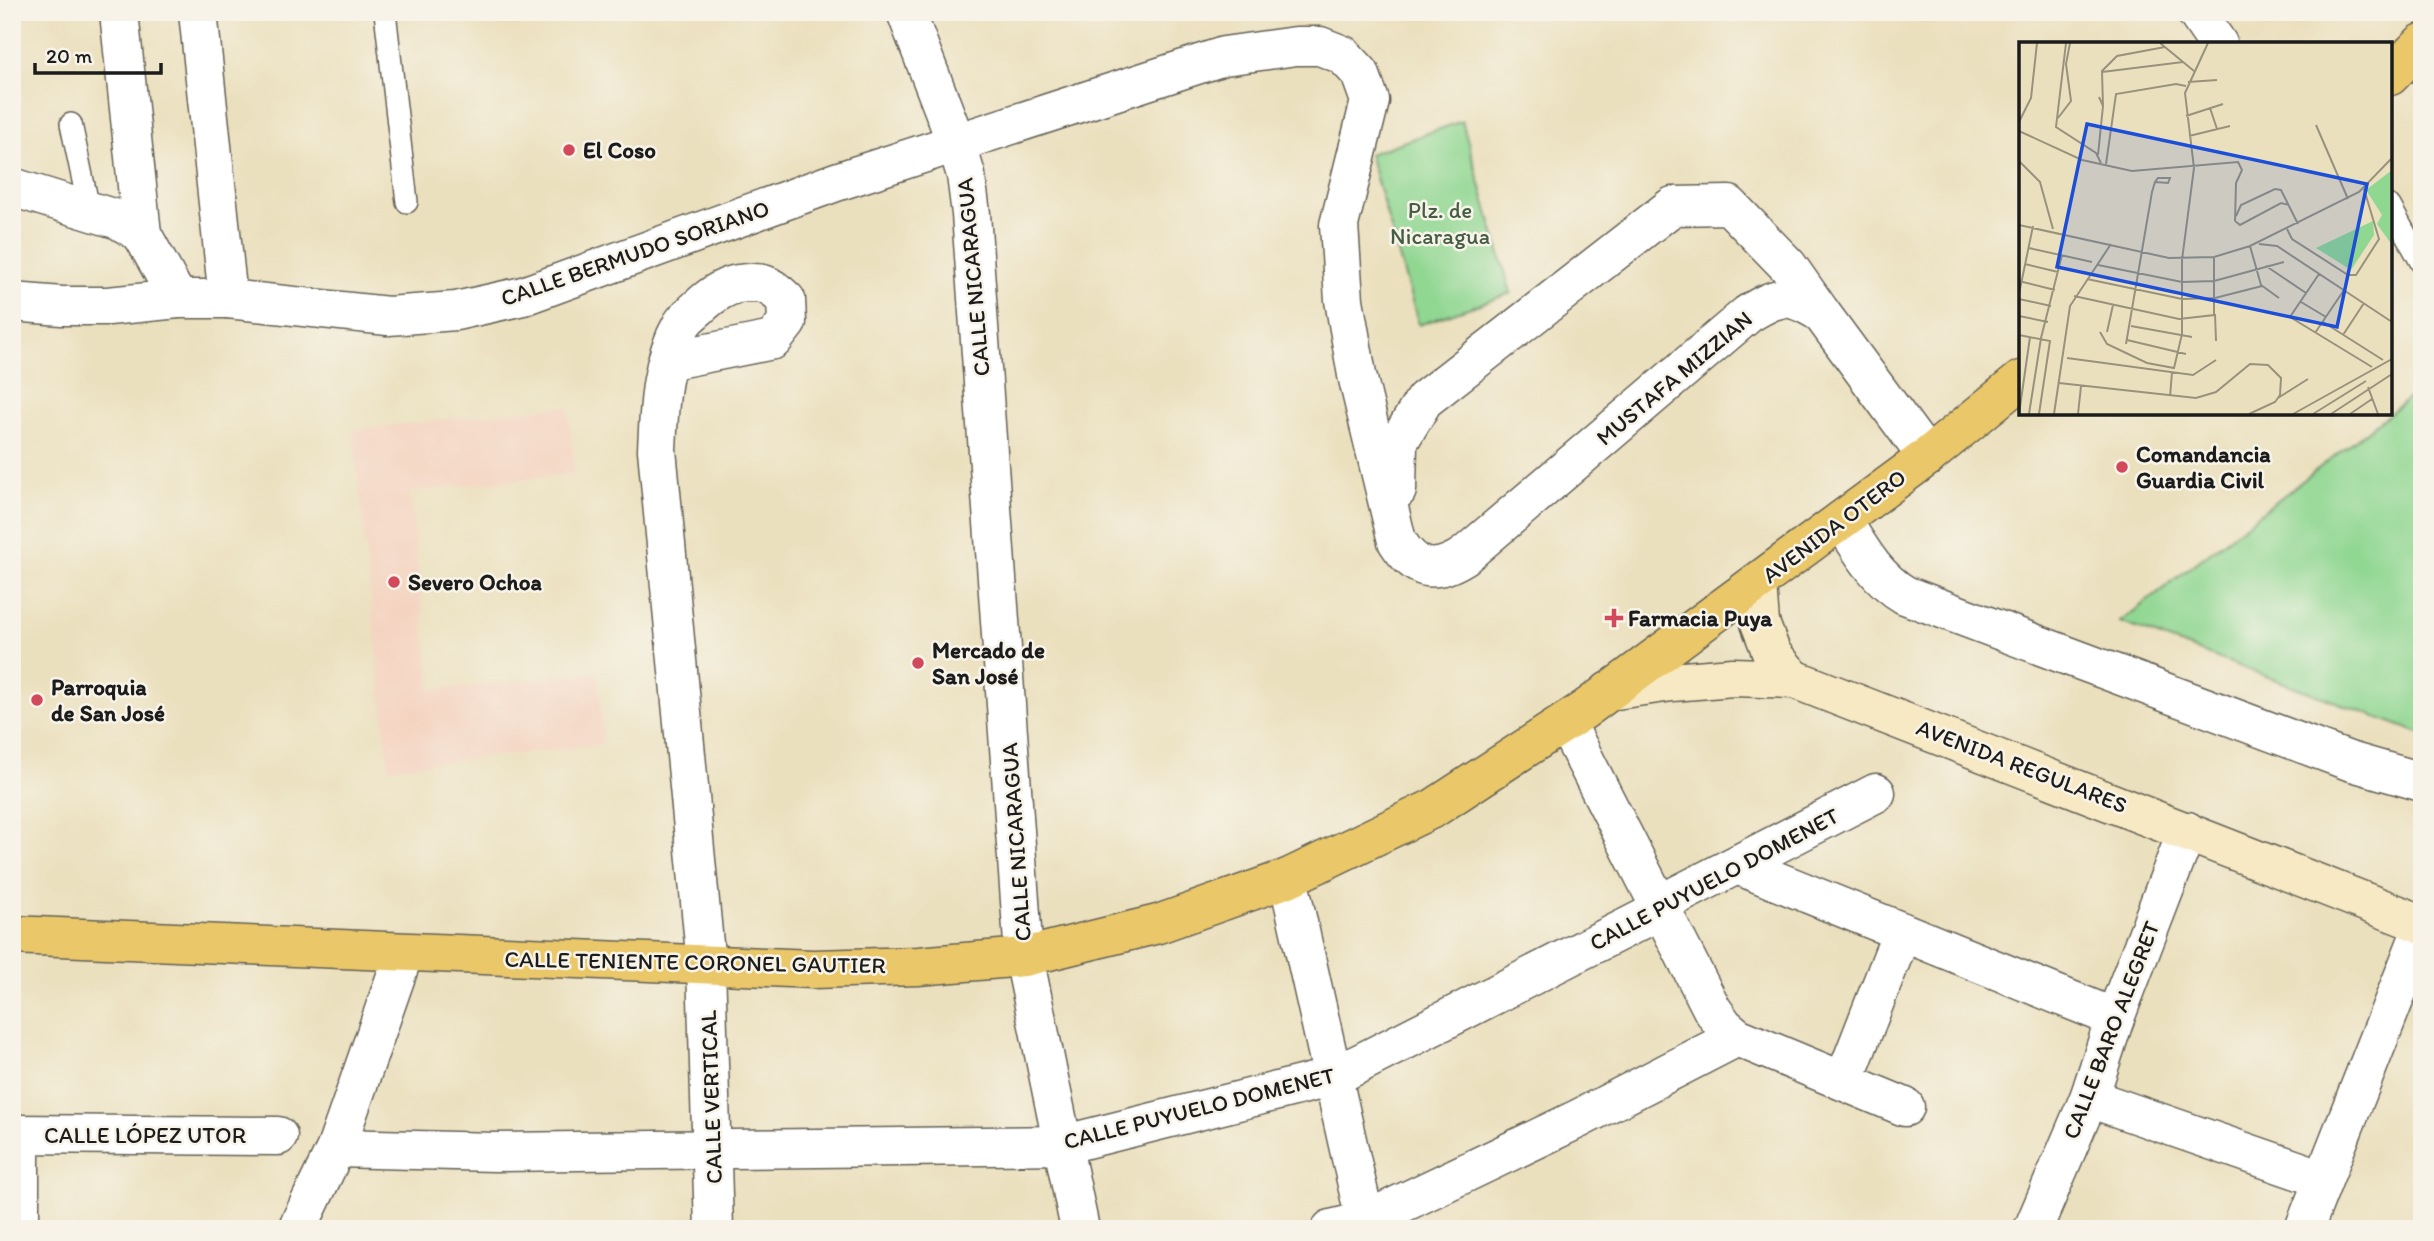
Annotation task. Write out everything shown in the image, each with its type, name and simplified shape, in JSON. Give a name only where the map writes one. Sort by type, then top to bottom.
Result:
[{"type":"main road","name":"AVENIDA OTERO","points":[[1609,691],[1927,457],[2019,382]]},
{"type":"main road","points":[[1757,584],[1760,622],[1772,654],[1794,679]]},
{"type":"main road","name":"AVENIDA REGULARES","points":[[1609,691],[1733,677],[1794,679],[2187,831],[2422,926]]},
{"type":"main road","name":"CALLE TENIENTE CORONEL GAUTIER","points":[[12,935],[404,953],[839,968],[918,966],[1024,957],[1158,924],[1288,877],[1434,807],[1566,723],[1609,691]]},
{"type":"street","points":[[119,12],[142,234],[178,299]]},
{"type":"street","points":[[198,12],[228,299]]},
{"type":"street","name":"CALLE NICARAGUA","points":[[906,12],[966,175],[971,214],[1024,957],[1080,1229]]},
{"type":"street","points":[[2196,12],[2217,42]]},
{"type":"street","points":[[956,142],[1224,56],[1308,46],[1320,46],[1343,55],[1360,73],[1370,101],[1339,225],[1344,300],[1357,374],[1397,541]]},
{"type":"street","name":"CALLE BERMUDO SORIANO","points":[[12,302],[108,306],[178,299],[228,299],[388,316],[456,312],[523,296],[836,182],[956,142]]},
{"type":"street","points":[[12,187],[89,209],[119,220],[142,234]]},
{"type":"street","points":[[1397,541],[1398,443],[1424,400],[1673,206],[1729,205],[1788,266],[1821,313]]},
{"type":"street","name":"MUSTAFA MIZZIAN","points":[[1397,541],[1408,558],[1427,568],[1447,567],[1464,556],[1748,314],[1771,299],[1798,299],[1821,313],[1927,457]]},
{"type":"street","name":"CALLE VERTICAL","points":[[667,361],[660,399],[657,450],[706,965],[714,1229]]},
{"type":"street","points":[[1842,520],[1875,571],[1890,586],[1905,595],[2349,761],[2422,782]]},
{"type":"street","points":[[1566,723],[1712,1009],[1724,1026],[1737,1037],[1905,1107]]},
{"type":"street","name":"CALLE PUYUELO DOMENET","points":[[336,1148],[495,1152],[1062,1145],[1333,1077],[1661,909],[1672,898],[1876,793]]},
{"type":"street","name":"CALLE BARO ALEGRET","points":[[2033,1229],[2089,1098],[2115,1018],[2187,831]]},
{"type":"street","points":[[1737,865],[2115,1018]]},
{"type":"street","points":[[1288,877],[1333,1077],[1354,1226],[1578,1118],[1737,1037]]},
{"type":"street","points":[[2309,1227],[2323,1180],[2422,926]]},
{"type":"street","points":[[1844,1081],[1902,932]]},
{"type":"street","points":[[297,1229],[336,1148],[404,953]]},
{"type":"street","points":[[2089,1098],[2323,1180]]},
{"type":"street","points":[[16,1134],[20,1229]]},
{"type":"street","name":"CALLE LÓPEZ UTOR","points":[[16,1134],[278,1136]]},
{"type":"lane","points":[[385,12],[407,202]]},
{"type":"lane","points":[[71,124],[89,209]]},
{"type":"lane","points":[[2392,210],[2422,264]]},
{"type":"shaded area","name":"Severo Ochoa","points":[[568,406],[575,473],[410,492],[431,690],[597,673],[604,744],[389,768],[353,430]]},
{"type":"green space","name":"Plz. de Nicaragua","points":[[1462,121],[1511,293],[1419,325],[1369,154]]},
{"type":"green space","points":[[2422,387],[2422,734],[2120,622],[2387,415],[2392,415],[2392,411]]},
{"type":"place","name":"El Coso","points":[[569,150]]},
{"type":"place","name":"Comandancia Guardia Civil","points":[[2122,467]]},
{"type":"place","name":"Severo Ochoa","points":[[394,582]]},
{"type":"place","name":"Farmacia Puya","points":[[1614,618]]},
{"type":"place","name":"Mercado de San José","points":[[918,663]]},
{"type":"place","name":"Parroquia de San José","points":[[37,700]]}]
